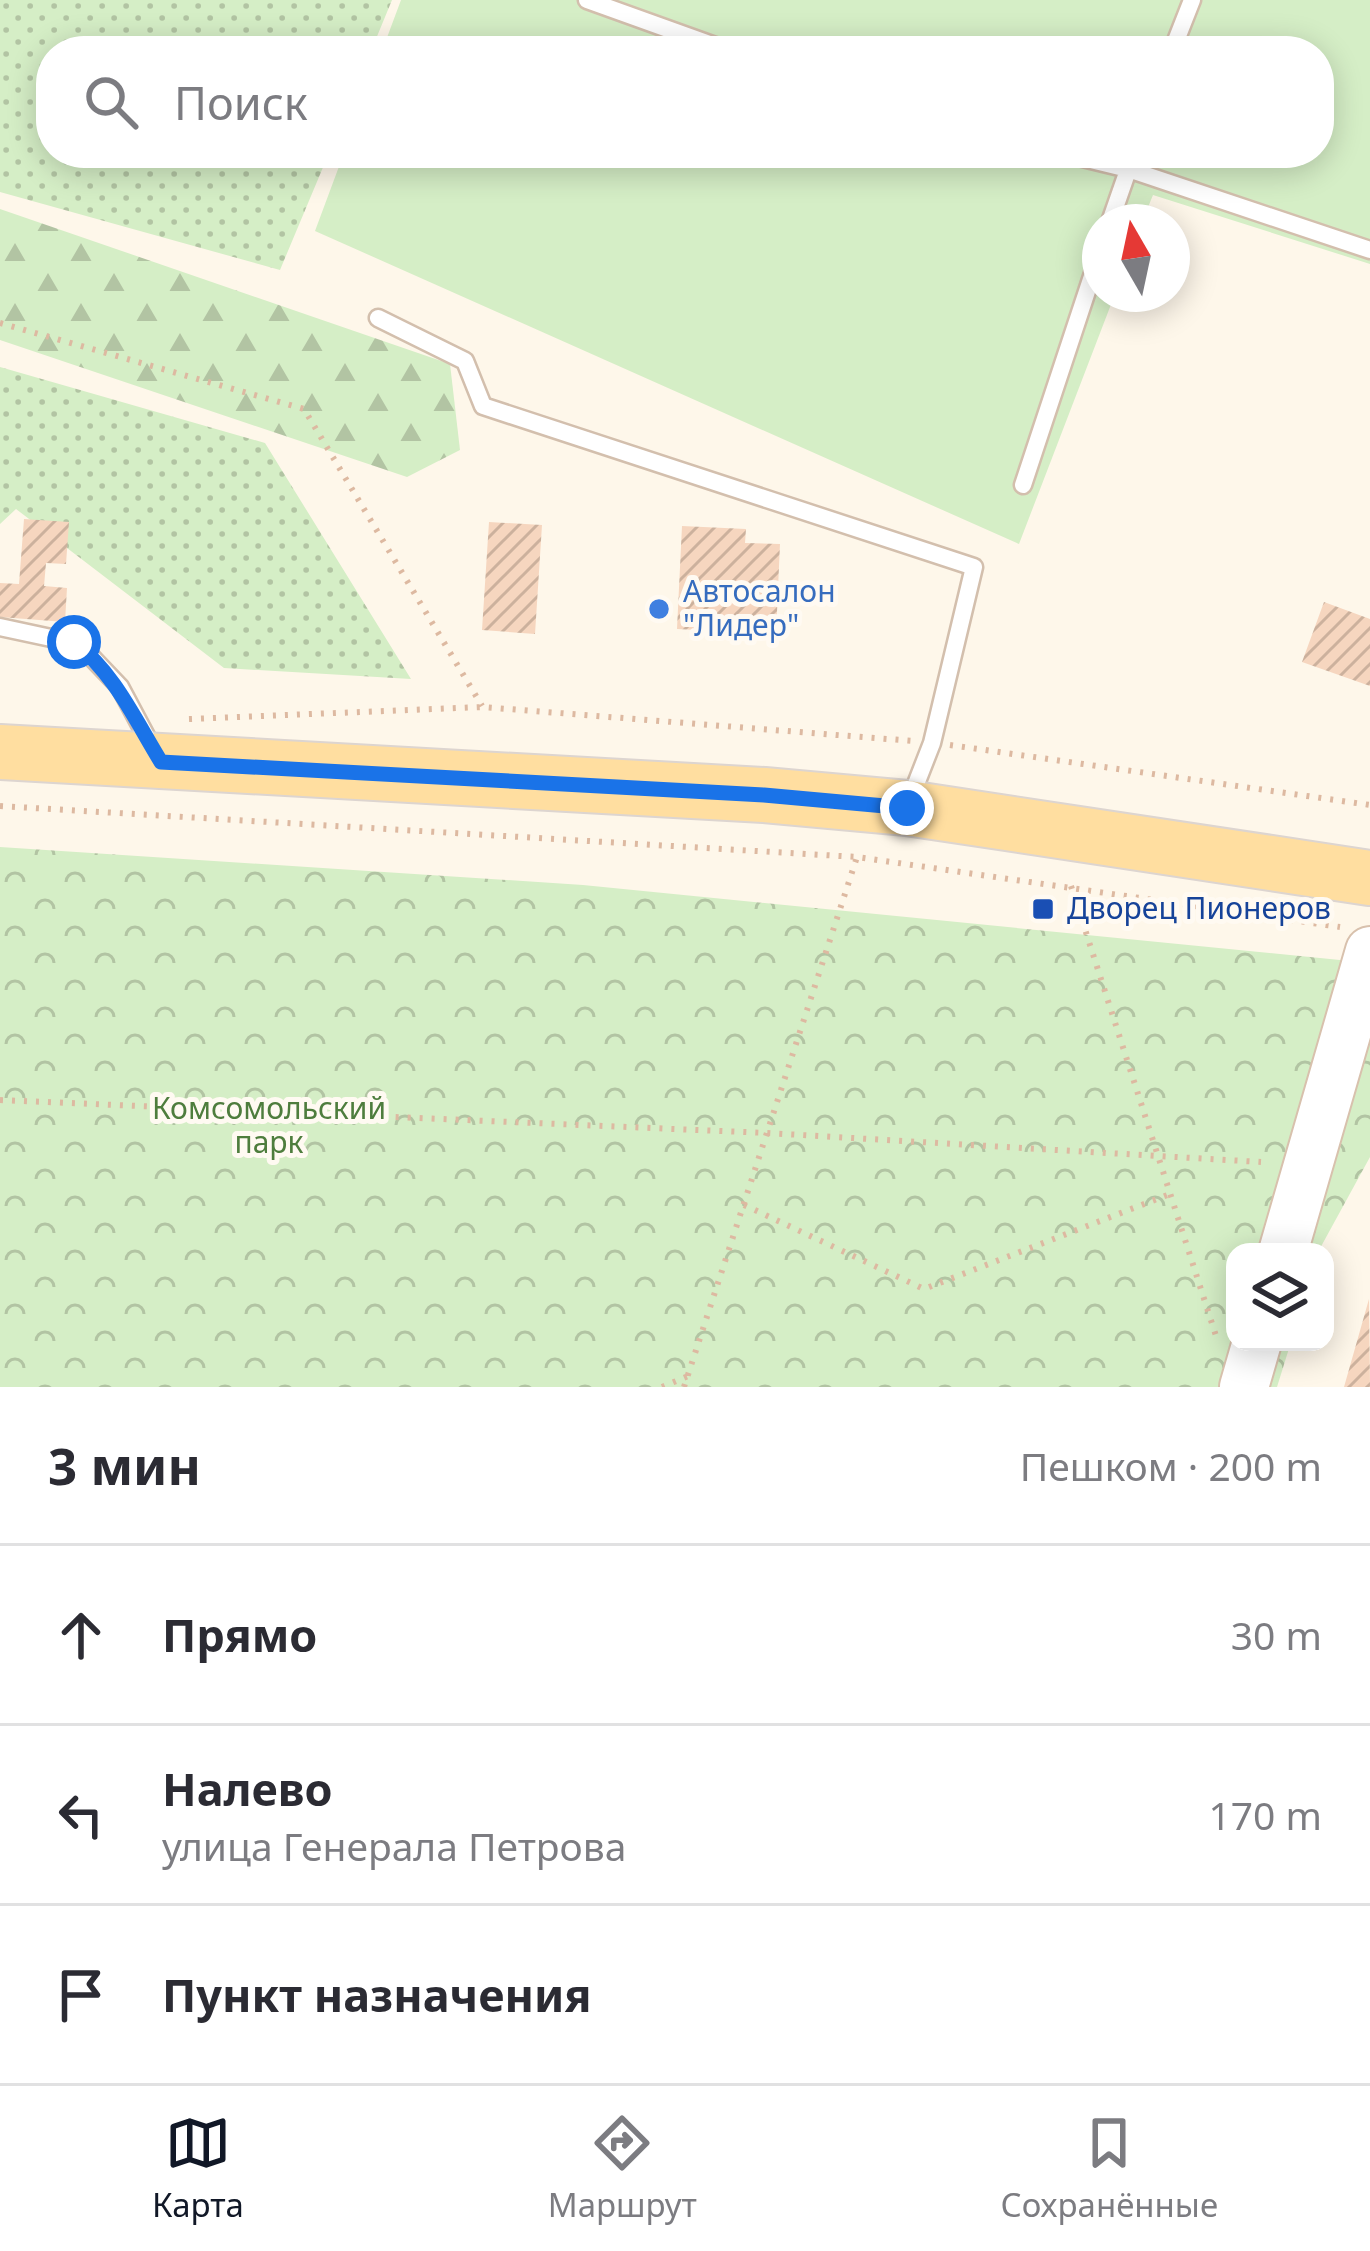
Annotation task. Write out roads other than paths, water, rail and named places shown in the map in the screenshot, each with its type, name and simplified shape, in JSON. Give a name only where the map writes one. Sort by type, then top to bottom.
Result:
[{"type":"main road","points":[[0,752],[148,741],[907,808],[1370,878]]},
{"type":"main road","points":[[1285,1243],[1359,939]]},
{"type":"main road","points":[[1239,1351],[1244,1387]]},
{"type":"lane","points":[[587,0],[687,36]]},
{"type":"lane","points":[[1178,36],[1192,0]]},
{"type":"lane","points":[[1116,204],[1129,168]]},
{"type":"lane","points":[[1150,168],[1370,250]]},
{"type":"lane","points":[[1022,485],[1082,306]]},
{"type":"lane","points":[[378,318],[465,361],[483,406],[974,567],[932,742],[907,808]]},
{"type":"lane","points":[[0,626],[79,644],[120,687],[148,741]]},
{"type":"place","name":"Автосалон \"Лидер\"","points":[[659,609]]},
{"type":"place","name":"Дворец Пионеров","points":[[1043,909]]},
{"type":"park label","name":"Комсомольский парк","points":[[269,1126]]}]
